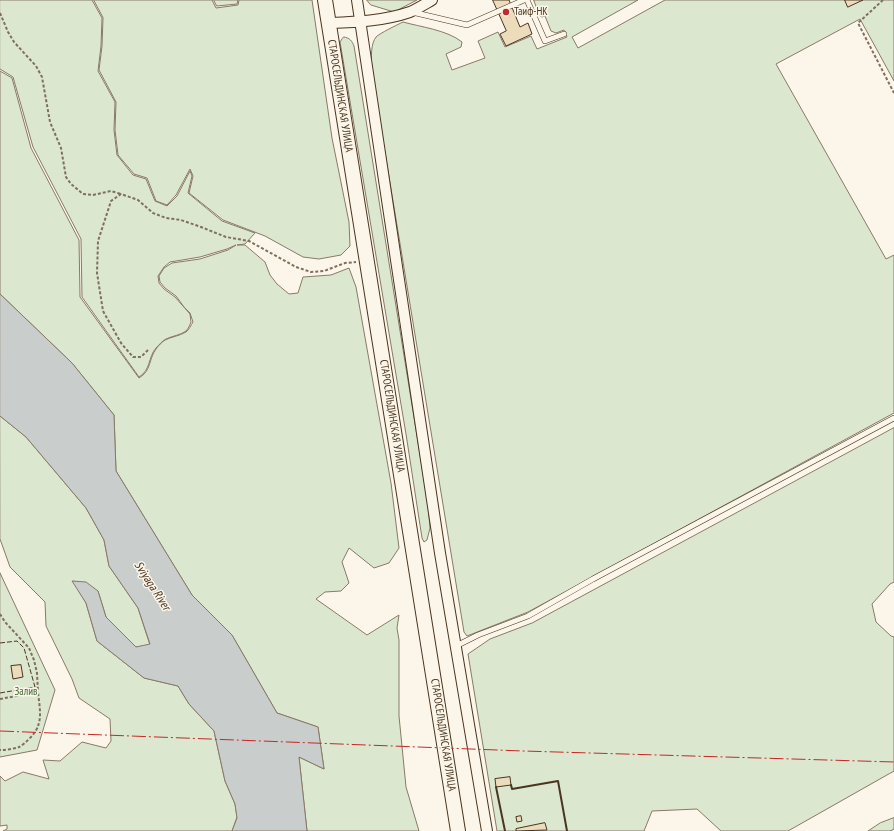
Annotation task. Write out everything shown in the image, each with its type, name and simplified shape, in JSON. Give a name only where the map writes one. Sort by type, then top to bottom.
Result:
[{"type":"main road","name":"СТАРОСЕЛЬДИНСКАЯ УЛИЦА","points":[[325,0],[458,831]]},
{"type":"street","points":[[356,0],[439,545],[486,831]]},
{"type":"street","points":[[329,23],[360,21],[395,16],[411,11],[432,0]]},
{"type":"lane","points":[[411,11],[467,25],[524,0]]},
{"type":"lane","points":[[527,0],[545,41],[564,34]]},
{"type":"lane","points":[[456,646],[478,635],[528,616],[593,579],[894,418]]},
{"type":"path","points":[[883,0],[858,23],[894,93]]},
{"type":"path","points":[[0,13],[14,42],[36,66],[42,77],[50,122],[61,148],[66,177],[71,184],[83,194],[93,195],[111,191],[121,194],[138,200],[153,213],[166,218],[181,220],[226,237],[249,241],[296,267],[311,272],[324,271],[345,264],[367,261]]},
{"type":"path","points":[[121,194],[111,201],[98,241],[97,273],[103,311],[121,344],[133,357],[141,357],[148,350]]},
{"type":"path","points":[[0,614],[5,622],[29,648],[34,660],[36,666],[40,716],[38,727],[30,738],[19,746],[7,750],[0,750]]},
{"type":"path","points":[[0,699],[38,692]]},
{"type":"green space","points":[[0,0],[92,0],[102,18],[98,71],[115,102],[114,130],[117,155],[133,175],[146,179],[155,201],[167,206],[177,196],[190,171],[192,176],[188,193],[222,221],[255,233],[245,244],[237,245],[245,245],[265,262],[270,275],[277,284],[289,294],[298,293],[303,277],[331,275],[349,268],[356,287],[391,483],[399,548],[389,563],[374,568],[349,548],[342,562],[349,583],[341,591],[325,592],[316,599],[367,635],[399,615],[397,628],[399,640],[399,716],[406,787],[419,831],[307,831],[299,757],[324,769],[318,727],[277,713],[232,635],[192,595],[116,471],[114,415],[72,363],[0,294],[0,71],[12,78],[31,148],[79,240],[80,297],[139,378],[146,372],[154,353],[160,344],[165,340],[181,335],[186,332],[193,322],[190,313],[176,296],[165,288],[160,282],[159,276],[164,268],[172,263],[200,259],[228,250],[236,245],[200,257],[170,262],[164,267],[158,276],[159,283],[164,289],[175,297],[190,314],[191,322],[186,331],[182,334],[166,339],[159,344],[153,352],[146,371],[139,377],[82,297],[81,239],[33,147],[13,77],[0,69]]},
{"type":"green space","points":[[94,0],[212,0],[216,8],[238,5],[239,0],[312,0],[332,138],[349,222],[350,246],[341,255],[319,259],[303,257],[265,236],[223,220],[189,193],[193,176],[190,169],[176,195],[167,205],[156,201],[147,178],[134,174],[118,155],[115,130],[116,102],[99,70],[103,18]]},
{"type":"green space","points":[[214,0],[238,0],[237,4],[217,6]]},
{"type":"green space","points":[[367,0],[417,0],[394,12],[371,5]]},
{"type":"green space","points":[[534,0],[638,0],[572,37],[578,48],[665,0],[894,0],[894,81],[860,19],[776,64],[886,259],[894,255],[894,413],[528,612],[467,636],[464,632],[371,60],[373,43],[376,37],[403,22],[434,29],[462,42],[461,47],[446,54],[452,70],[485,58],[478,41],[498,32],[505,47],[531,36],[537,49],[567,37],[564,30],[556,33],[551,31],[545,16],[540,16]]},
{"type":"green space","points":[[344,37],[348,38],[354,46],[428,504],[430,528],[427,540],[424,542],[422,538],[340,42]]},
{"type":"green space","points":[[0,416],[26,437],[86,508],[104,540],[109,566],[138,608],[150,645],[136,647],[106,617],[98,591],[73,581],[86,603],[97,641],[144,678],[178,686],[189,704],[214,731],[225,781],[235,804],[237,817],[232,831],[3,831],[7,829],[7,825],[0,826],[0,776],[5,781],[23,772],[49,779],[43,760],[60,761],[82,742],[106,748],[111,741],[110,719],[79,698],[72,679],[46,626],[45,602],[10,567],[0,539]]},
{"type":"green space","points":[[894,428],[894,582],[890,584],[872,604],[876,622],[894,637],[894,771],[788,831],[721,831],[697,809],[652,811],[644,831],[497,831],[468,654],[490,639],[532,623]]},
{"type":"green space","name":"Залив","points":[[0,573],[55,690],[37,750],[0,757]]},
{"type":"green space","points":[[894,818],[894,829],[890,831],[868,831],[880,823]]},
{"type":"water","name":"Sviyaga River","points":[[0,294],[72,363],[114,415],[116,471],[192,595],[232,635],[277,713],[318,727],[324,769],[299,757],[307,831],[232,831],[237,818],[235,804],[225,781],[214,731],[189,704],[178,686],[144,678],[97,641],[86,603],[72,581],[86,582],[98,591],[106,617],[136,647],[150,644],[138,608],[109,566],[104,540],[86,508],[26,437],[0,416]]},
{"type":"building","name":"Таиф-НК","points":[[493,0],[509,0],[520,27],[528,23],[532,34],[506,46],[500,34],[506,31]]},
{"type":"building","points":[[845,0],[863,0],[848,7]]},
{"type":"building","points":[[21,665],[23,677],[13,679],[11,666]]},
{"type":"building","points":[[510,777],[511,785],[496,787],[495,779]]},
{"type":"building","points":[[521,816],[522,821],[517,822],[516,817]]},
{"type":"building","points":[[545,823],[547,830],[516,831],[516,829]]},
{"type":"fence","points":[[0,643],[17,641],[24,648],[35,687],[0,693]]},
{"type":"wall","points":[[511,785],[512,789],[558,781],[567,831]]},
{"type":"wall","points":[[496,787],[505,831]]},
{"type":"power","points":[[0,731],[523,751],[894,762]]},
{"type":"place","name":"Таиф-НК","points":[[506,12]]}]
